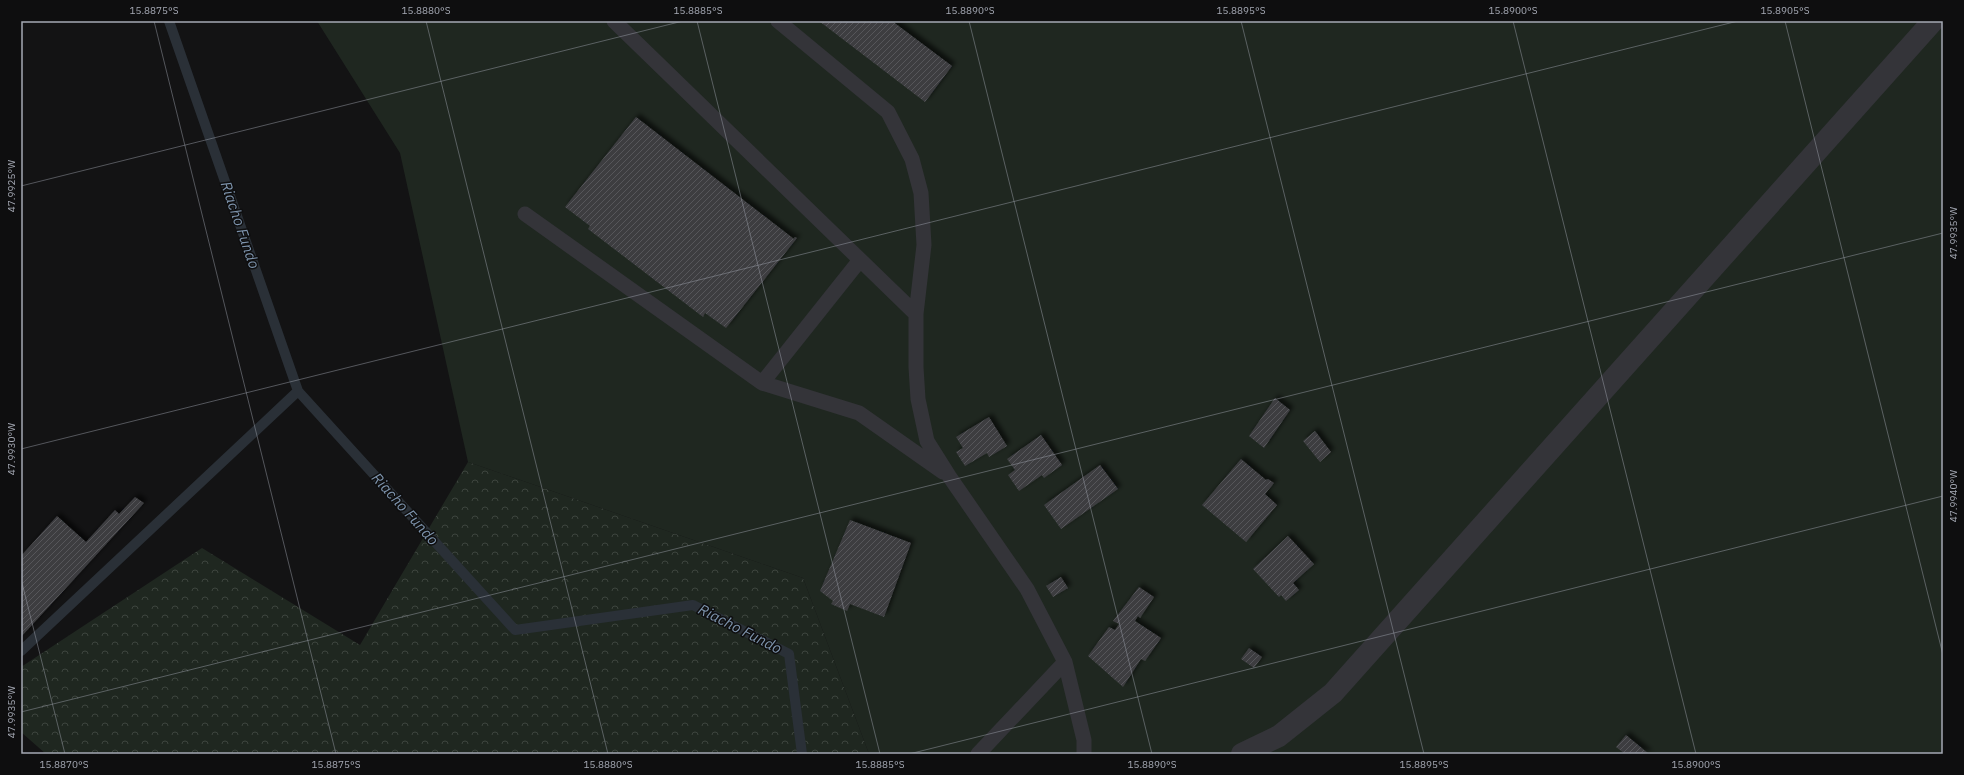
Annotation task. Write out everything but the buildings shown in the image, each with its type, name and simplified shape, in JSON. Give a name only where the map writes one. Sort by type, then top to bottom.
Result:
[{"type":"street","points":[[1242,754],[1279,736],[1333,692],[1933,21]]},
{"type":"lane","points":[[614,21],[916,314]]},
{"type":"lane","points":[[778,21],[888,112],[912,159],[921,193],[924,245],[916,314],[916,367],[918,399],[927,441],[949,476],[1027,589],[1066,662],[1084,740],[1084,754]]},
{"type":"lane","points":[[525,214],[762,383],[859,413],[949,476]]},
{"type":"lane","points":[[762,383],[860,260]]},
{"type":"lane","points":[[978,754],[1066,662]]},
{"type":"green space","points":[[317,21],[1943,21],[1943,754],[869,754],[803,578],[468,462],[400,153]]},
{"type":"green space","points":[[468,462],[803,578],[869,754],[46,754],[21,732],[21,667],[202,548],[360,645]]},
{"type":"waterway","name":"Riacho Fundo","points":[[169,21],[298,391],[515,630],[693,605],[789,654],[802,754]]},
{"type":"waterway","points":[[21,651],[298,391]]}]
